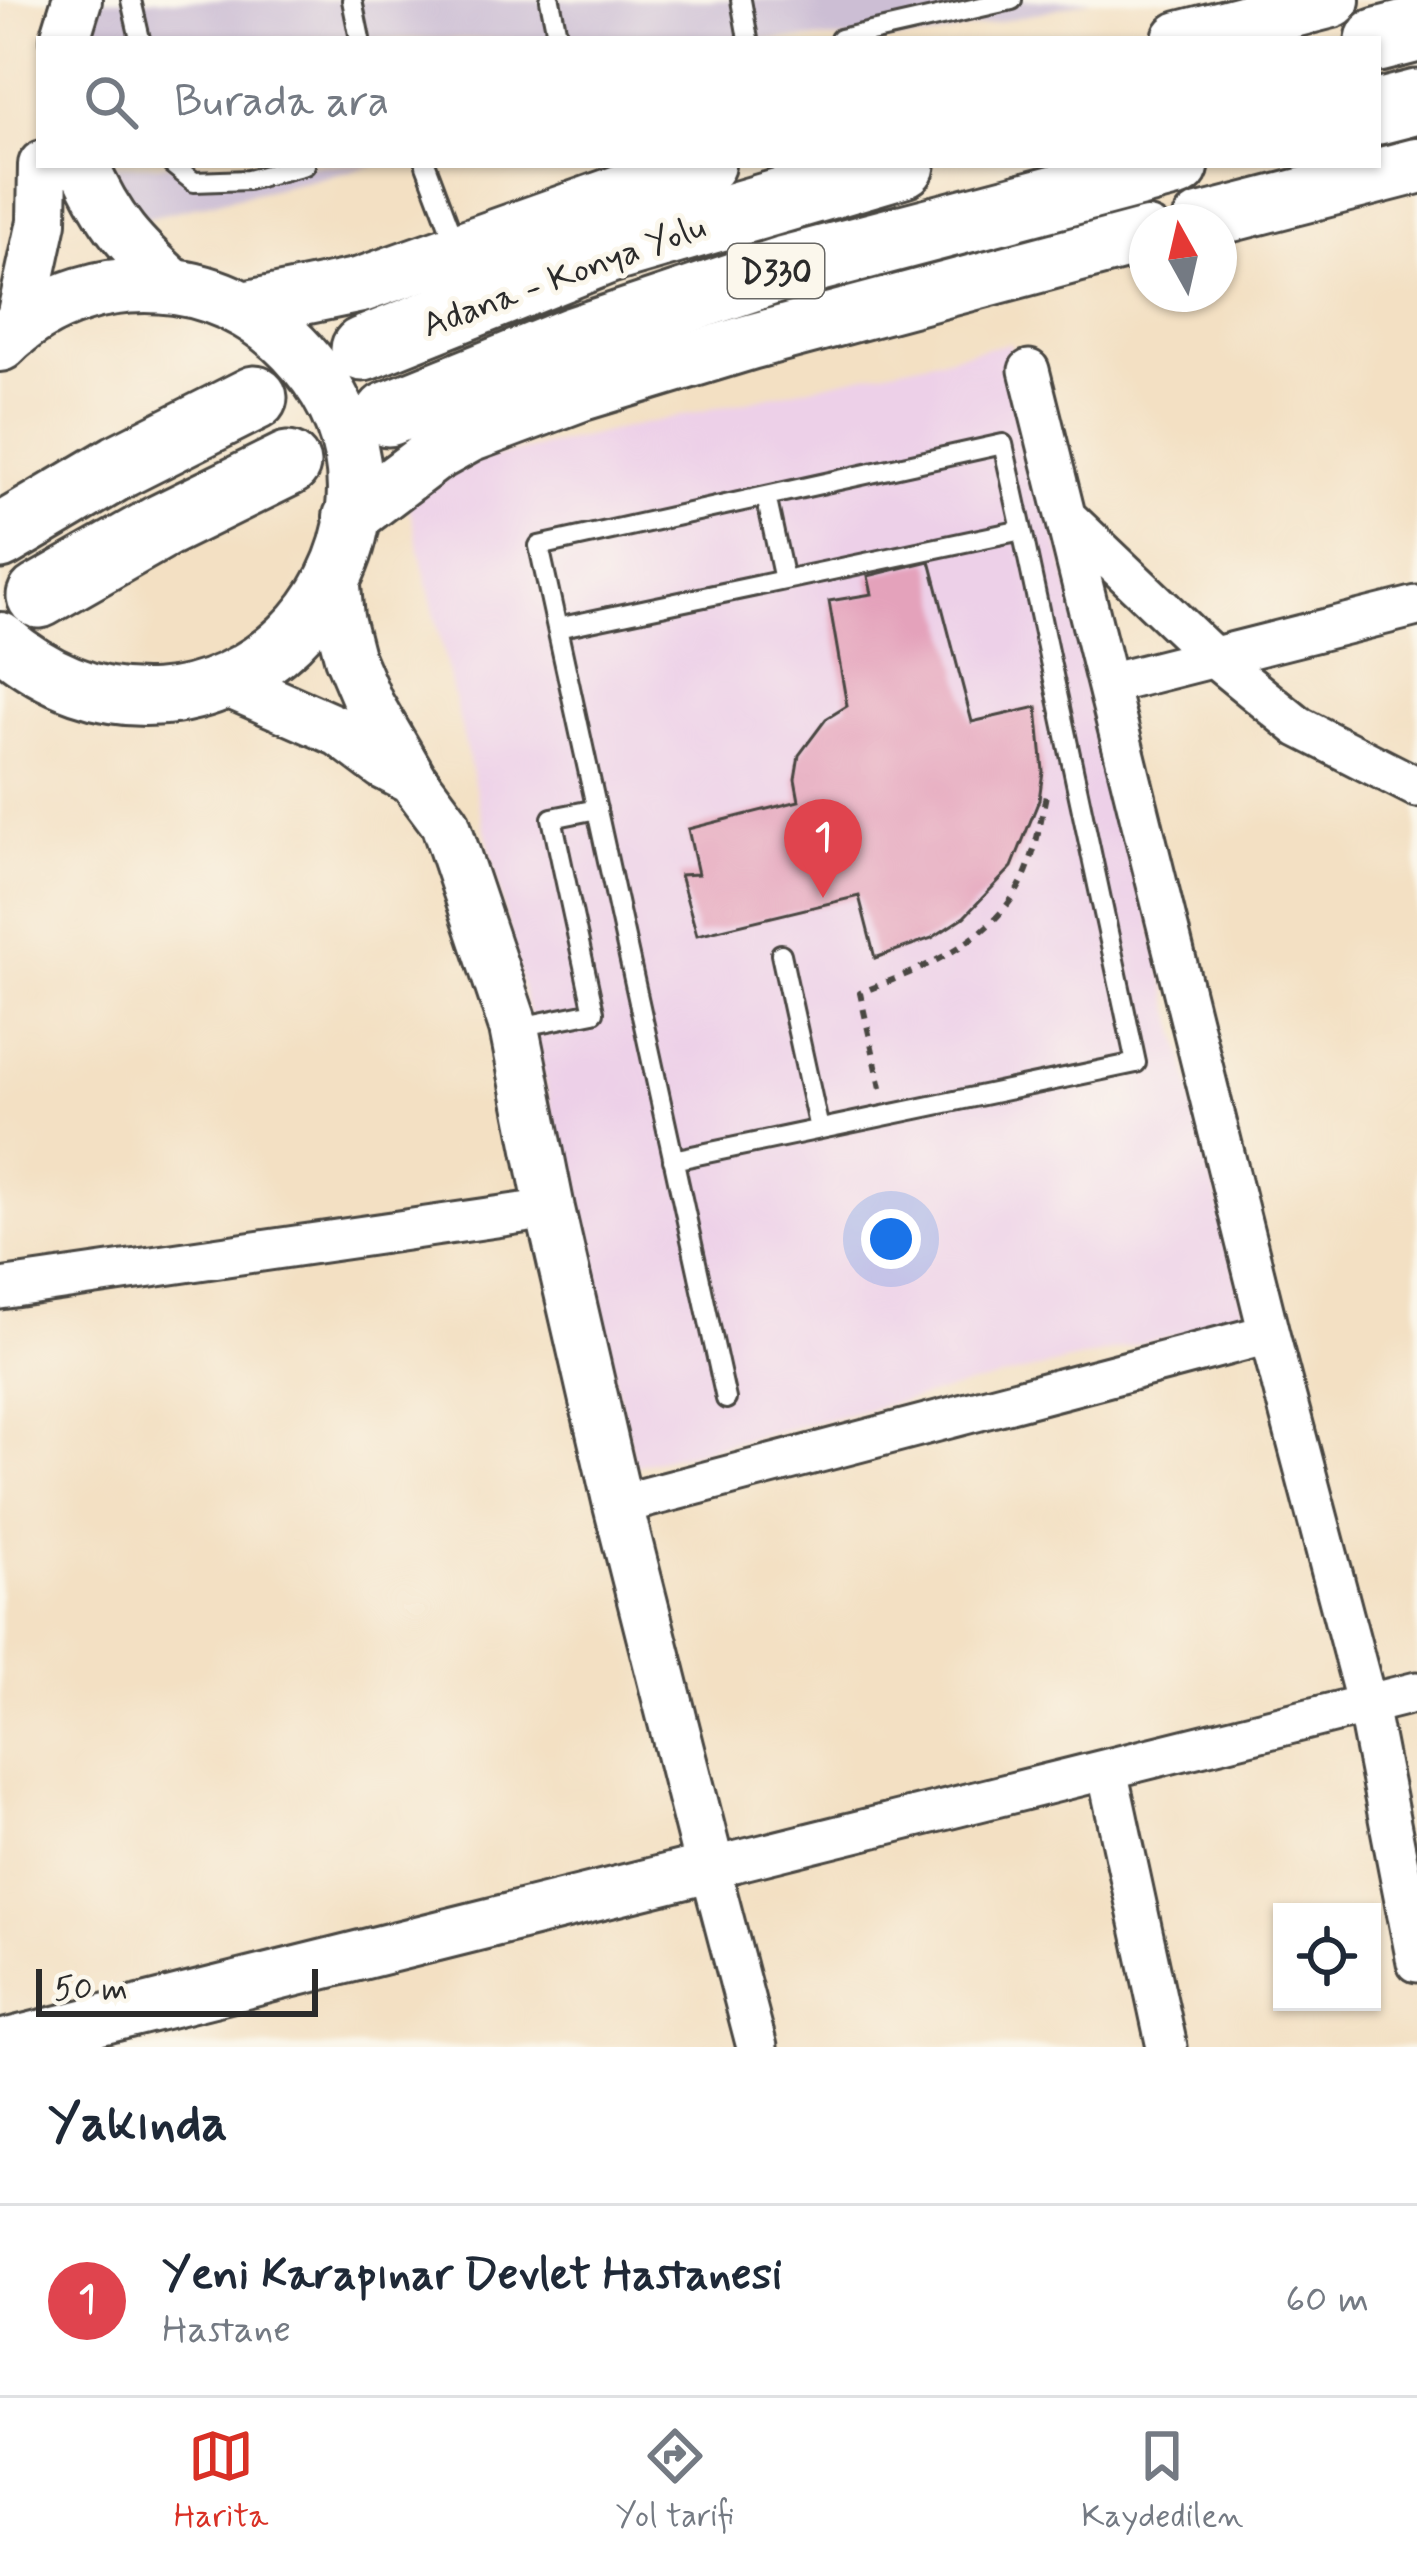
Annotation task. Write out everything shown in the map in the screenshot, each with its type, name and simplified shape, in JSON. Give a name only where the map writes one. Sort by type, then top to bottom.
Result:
[{"type":"highway","points":[[1381,39],[1417,30]]},
{"type":"highway","points":[[1381,111],[1417,102]]},
{"type":"highway","name":"Adana - Konya Yolu","points":[[363,349],[606,252],[893,168]]},
{"type":"highway","name":"D330","points":[[388,414],[576,338],[785,268],[1166,168]]},
{"type":"highway","points":[[0,537],[120,466],[256,398]]},
{"type":"highway","points":[[19,618],[162,526],[288,464]]},
{"type":"main road","points":[[1192,36],[1332,0]]},
{"type":"main road","points":[[1237,212],[1417,166]]},
{"type":"main road","points":[[244,309],[361,285],[697,168]]},
{"type":"main road","points":[[351,517],[433,455],[469,435],[582,393],[749,341],[1129,241]]},
{"type":"main road","points":[[10,335],[63,301],[123,285],[178,288],[244,309],[293,346],[329,396],[350,454],[351,517],[334,576],[302,628],[254,668],[226,682],[197,692],[135,699],[74,686],[46,674],[19,618]]},
{"type":"main road","points":[[0,695],[74,686]]},
{"type":"street","points":[[65,36],[77,0]]},
{"type":"street","points":[[10,335],[40,239],[43,168]]},
{"type":"street","points":[[85,168],[103,208],[129,242],[178,288]]},
{"type":"street","points":[[1029,370],[1269,1334],[1367,1705],[1417,1962]]},
{"type":"street","points":[[1066,518],[1213,657],[1299,727],[1417,787]]},
{"type":"street","points":[[334,576],[349,657],[369,704],[445,824],[514,1028],[618,1505],[757,2047]]},
{"type":"street","points":[[1108,684],[1417,606]]},
{"type":"street","points":[[226,682],[340,732],[413,780]]},
{"type":"street","points":[[0,1289],[550,1209]]},
{"type":"street","points":[[618,1505],[1269,1334]]},
{"type":"street","points":[[0,2044],[121,2031],[710,1868],[1417,1692]]},
{"type":"street","points":[[1107,1770],[1166,2047]]},
{"type":"lane","points":[[131,0],[139,36]]},
{"type":"lane","points":[[352,0],[359,36]]},
{"type":"lane","points":[[550,0],[557,36]]},
{"type":"lane","points":[[741,0],[747,36]]},
{"type":"lane","points":[[850,36],[959,6],[1012,0]]},
{"type":"lane","points":[[177,168],[194,182],[248,179],[293,168]]},
{"type":"lane","points":[[427,168],[459,251]]},
{"type":"lane","points":[[674,1160],[1136,1063],[1003,444],[539,546],[726,1399]]},
{"type":"lane","points":[[766,496],[784,580]]},
{"type":"lane","points":[[557,628],[1022,530]]},
{"type":"lane","points":[[514,1028],[594,1012],[552,818],[596,809]]},
{"type":"lane","points":[[781,954],[819,1129]]},
{"type":"path","points":[[887,1115],[860,993],[964,948],[992,920],[1029,866],[1049,781],[1074,776]]},
{"type":"shaded area","points":[[56,0],[1093,0],[937,36],[62,36]]},
{"type":"shaded area","points":[[83,168],[364,168],[93,230]]},
{"type":"shaded area","points":[[1010,343],[1247,1318],[635,1466],[402,477]]},
{"type":"building","points":[[930,561],[972,722],[1037,707],[1043,771],[1039,800],[1012,867],[964,917],[932,938],[875,958],[859,896],[697,935],[680,875],[698,874],[688,829],[799,801],[795,779],[799,755],[826,719],[847,706],[829,601],[872,594],[868,576]]},
{"type":"place","name":"Yeni Karapınar Devlet Hastanesi","points":[[823,898]]}]
